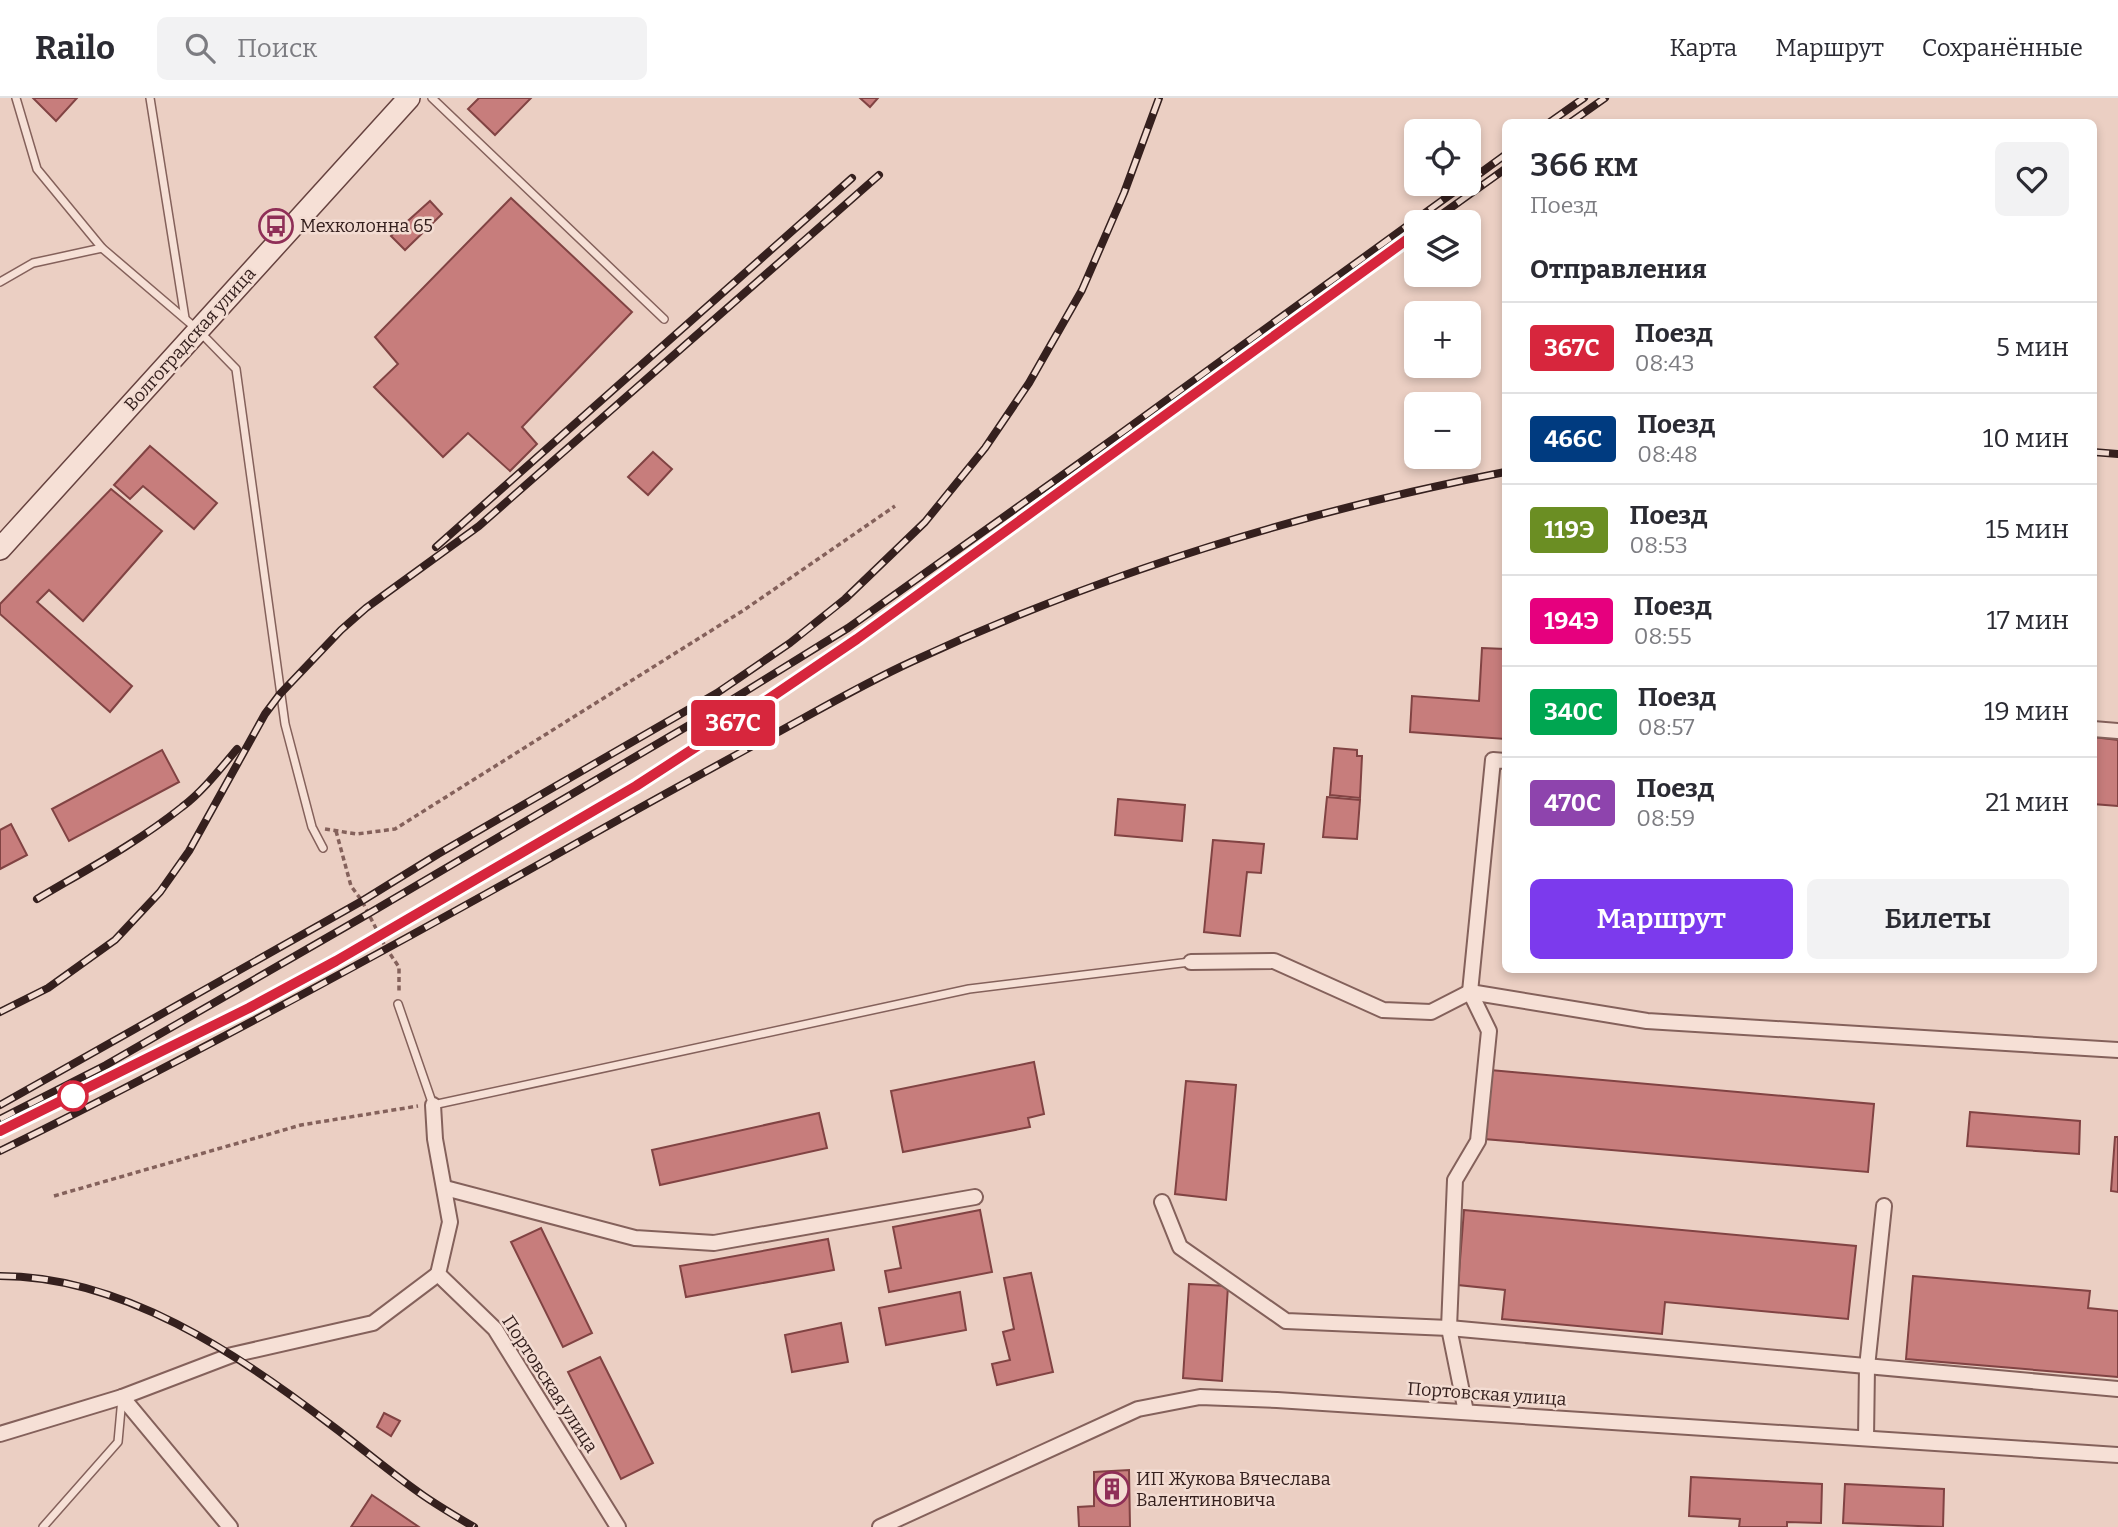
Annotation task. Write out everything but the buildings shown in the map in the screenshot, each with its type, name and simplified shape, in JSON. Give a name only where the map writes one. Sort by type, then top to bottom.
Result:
[{"type":"main road","name":"Волгоградская улица","points":[[0,549],[191,324],[410,98]]},
{"type":"street","points":[[2097,729],[2118,732]]},
{"type":"street","points":[[1466,1412],[1449,1328],[1455,1180],[1478,1141],[1489,1031],[1470,992],[1493,760],[1502,761]]},
{"type":"street","points":[[1191,962],[1274,961],[1383,1010],[1432,1012],[1470,992],[1647,1021],[2118,1050]]},
{"type":"street","points":[[0,1434],[122,1397],[232,1356],[373,1323],[438,1274],[450,1222],[435,1139],[432,1104]]},
{"type":"street","points":[[445,1188],[635,1238],[713,1243],[975,1197]]},
{"type":"street","points":[[1163,1202],[1180,1247],[1286,1321],[1449,1328],[2118,1389]]},
{"type":"street","points":[[1866,1438],[1867,1367],[1884,1206]]},
{"type":"street","name":"Портовская улица","points":[[438,1274],[495,1329],[618,1527]]},
{"type":"street","name":"Портовская улица","points":[[880,1527],[1138,1409],[1200,1396],[2118,1455]]},
{"type":"street","points":[[122,1397],[229,1527]]},
{"type":"lane","points":[[16,98],[37,169],[102,248],[191,324],[236,369],[285,724],[312,827],[323,848]]},
{"type":"lane","points":[[150,98],[191,324]]},
{"type":"lane","points":[[432,98],[664,319]]},
{"type":"lane","points":[[0,282],[33,263],[102,248]]},
{"type":"lane","points":[[398,1004],[432,1104],[969,989],[1191,962]]},
{"type":"lane","points":[[43,1527],[118,1442],[122,1397]]},
{"type":"path","points":[[312,827],[357,834],[395,829],[744,610],[895,506]]},
{"type":"path","points":[[336,831],[351,886],[399,967],[398,1004]]},
{"type":"path","points":[[54,1196],[301,1125],[432,1104]]},
{"type":"railway","points":[[0,1105],[362,901],[438,854],[717,693],[790,643],[845,599],[925,522],[985,448],[1029,383],[1082,290],[1124,193],[1159,98]]},
{"type":"railway","points":[[1554,119],[1584,98]]},
{"type":"railway","points":[[1575,119],[1605,98]]},
{"type":"railway","points":[[1481,173],[1502,157]]},
{"type":"railway","points":[[1448,210],[1502,171]]},
{"type":"railway","points":[[0,1012],[48,988],[115,940],[160,892],[189,851],[265,714],[280,694],[341,630],[366,608],[479,526],[879,175]]},
{"type":"railway","points":[[436,547],[852,178]]},
{"type":"railway","points":[[0,1119],[106,1065],[368,914],[725,704],[848,628],[1448,196]]},
{"type":"railway","points":[[0,1131],[249,1008],[379,937],[636,786],[857,638],[1404,242]]},
{"type":"railway","points":[[2097,452],[2118,454]]},
{"type":"railway","points":[[0,1151],[278,1008],[840,698],[911,662],[1055,601],[1202,549],[1352,506],[1502,473]]},
{"type":"railway","points":[[37,899],[111,856],[165,820],[197,794],[237,749]]},
{"type":"railway","points":[[0,1276],[45,1279],[90,1289],[134,1304],[176,1324],[257,1371],[412,1488],[474,1527]]},
{"type":"train","name":"367С","points":[[0,1131],[249,1008],[336,961],[636,786],[857,639],[1404,242]]},
{"type":"place","name":"Мехколонна 65","points":[[276,226]]},
{"type":"place","name":"ИП Жукова Вячеслава Валентиновича","points":[[1112,1489]]}]
